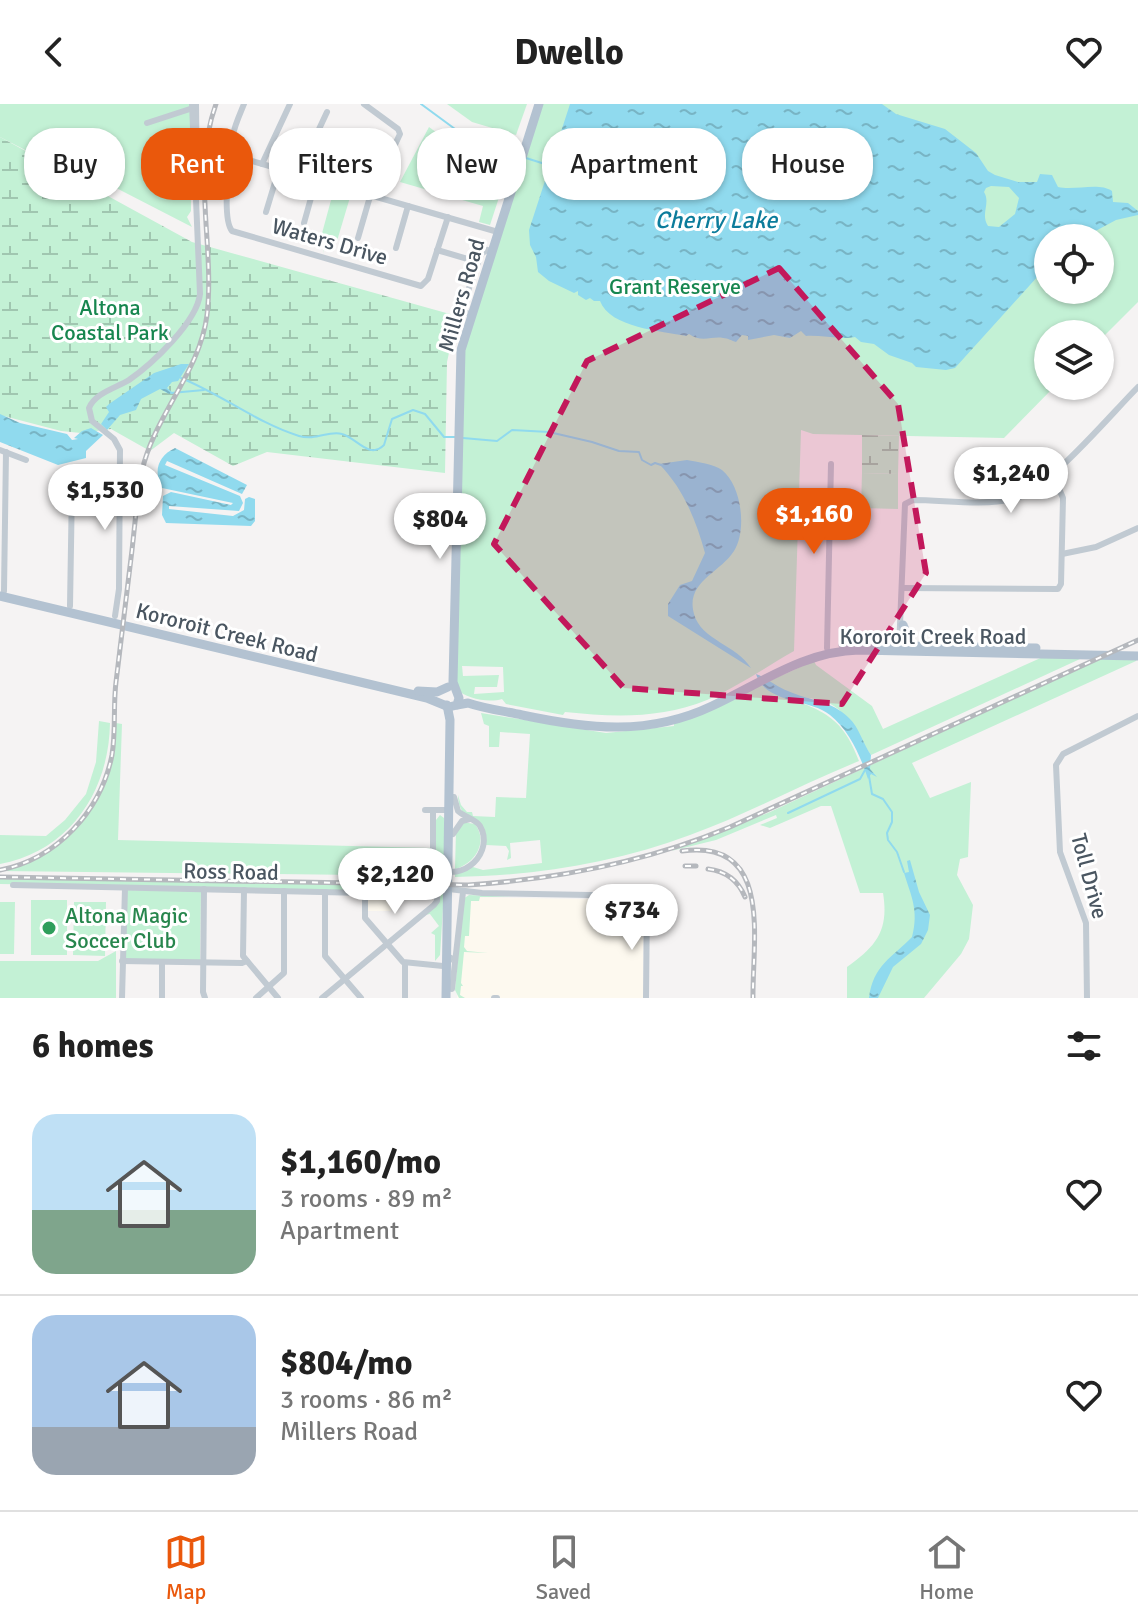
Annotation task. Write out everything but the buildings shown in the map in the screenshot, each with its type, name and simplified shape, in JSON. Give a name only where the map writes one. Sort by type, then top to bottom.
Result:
[{"type":"main road","name":"Millers Road","points":[[450,866],[448,810],[456,411],[454,357],[536,104]]},
{"type":"main road","name":"Millers Road","points":[[469,314],[495,231]]},
{"type":"main road","name":"Kororoit Creek Road","points":[[2,593],[115,616],[148,628]]},
{"type":"main road","name":"Kororoit Creek Road","points":[[70,608],[405,690],[571,719],[614,723],[676,715],[738,691],[805,654],[827,648],[889,641],[1010,651],[1138,656]]},
{"type":"main road","name":"Kororoit Creek Road","points":[[772,673],[833,653],[903,643]]},
{"type":"main road","name":"Kororoit Creek Road","points":[[1010,651],[1138,650]]},
{"type":"main road","name":"Kororoit Creek Road","points":[[405,690],[437,692],[451,698]]},
{"type":"main road","name":"Millers Road","points":[[451,698],[454,797],[447,891],[451,995]]},
{"type":"street","points":[[235,128],[244,104]]},
{"type":"street","points":[[262,164],[290,104]]},
{"type":"street","points":[[364,104],[397,128]]},
{"type":"street","points":[[115,616],[119,589],[120,450],[117,442],[96,425],[88,412],[94,400],[147,367],[197,309],[200,294],[194,106],[147,123]]},
{"type":"street","points":[[320,128],[327,112]]},
{"type":"street","points":[[253,161],[269,166]]},
{"type":"street","name":"Waters Drive","points":[[226,200],[227,223],[232,231],[421,286],[428,279],[448,217]]},
{"type":"street","points":[[266,212],[270,200]]},
{"type":"street","points":[[304,223],[310,200]]},
{"type":"street","points":[[358,238],[369,200]]},
{"type":"street","points":[[388,200],[495,231]]},
{"type":"street","points":[[396,248],[408,206]]},
{"type":"street","points":[[437,250],[478,262]]},
{"type":"street","points":[[469,314],[462,312],[462,308],[481,254],[487,250]]},
{"type":"street","points":[[903,643],[901,606],[904,511],[907,502],[1002,501],[1026,494],[1048,479],[1138,387]]},
{"type":"street","points":[[2,593],[3,451],[26,460]]},
{"type":"street","points":[[827,648],[831,464]]},
{"type":"street","points":[[902,588],[1054,591],[1060,586],[1063,498],[1048,479]]},
{"type":"street","points":[[70,608],[72,486]]},
{"type":"street","points":[[1062,554],[1096,547],[1138,528]]},
{"type":"street","name":"Toll Drive","points":[[1087,998],[1085,921],[1060,852],[1056,765],[1063,754],[1138,716]]},
{"type":"street","points":[[433,811],[433,857],[436,867],[443,871],[464,870],[479,856],[481,828],[476,821],[458,811],[454,797]]},
{"type":"street","points":[[425,810],[448,810]]},
{"type":"street","points":[[453,834],[462,821],[470,819]]},
{"type":"street","name":"Ross Road","points":[[13,885],[644,896],[647,902],[646,998]]},
{"type":"street","points":[[122,998],[125,888]]},
{"type":"street","points":[[204,889],[205,998]]},
{"type":"street","points":[[244,890],[243,956],[278,998]]},
{"type":"street","points":[[256,998],[284,973],[284,891]]},
{"type":"street","points":[[322,998],[447,891]]},
{"type":"street","name":"Millers Road","points":[[447,891],[451,995]]},
{"type":"street","points":[[325,892],[325,956],[361,998]]},
{"type":"street","points":[[365,893],[365,918],[405,964],[405,998]]},
{"type":"street","points":[[428,965],[448,958]]},
{"type":"street","points":[[405,964],[428,965],[448,958]]},
{"type":"street","points":[[122,961],[247,961]]},
{"type":"street","points":[[162,962],[162,998]]},
{"type":"highlighted area","points":[[779,268],[898,404],[926,573],[842,704],[624,688],[494,544],[587,361]]},
{"type":"shaded area","points":[[363,896],[391,897],[391,911],[362,911]]},
{"type":"shaded area","points":[[466,897],[641,900],[643,998],[457,998]]},
{"type":"green space","points":[[0,104],[190,104],[190,128],[141,128],[141,200],[191,200],[191,211],[187,217],[192,227],[125,193],[125,128],[24,128],[24,149],[0,137]]},
{"type":"green space","points":[[447,104],[527,104],[518,128],[492,128],[472,122]]},
{"type":"green space","name":"Grant Reserve","points":[[542,104],[1138,104],[1138,302],[1114,326],[1114,320],[1034,320],[1034,400],[1041,400],[1004,438],[813,434],[801,430],[794,651],[707,700],[655,713],[601,715],[565,712],[563,715],[506,704],[502,699],[478,699],[456,688],[463,352],[511,200],[526,200],[526,154]],"holes":[[[462,666],[503,667],[504,692],[474,694],[475,687],[497,687],[499,675],[463,676]]]},
{"type":"green space","name":"Altona Coastal Park","points":[[0,137],[24,150],[24,200],[115,200],[192,242],[457,316],[447,362],[445,473],[267,452],[233,466],[174,433],[150,451],[111,429],[81,433],[61,431],[0,415]]},
{"type":"green space","points":[[417,150],[417,187],[401,180]]},
{"type":"green space","points":[[331,200],[349,200],[337,241],[327,239],[323,254],[326,239],[321,237]]},
{"type":"green space","points":[[462,200],[498,200],[490,225],[479,222],[483,206]]},
{"type":"green space","points":[[862,435],[899,436],[898,474],[862,473]]},
{"type":"green space","points":[[862,473],[898,474],[898,509],[861,508]]},
{"type":"green space","points":[[1045,656],[1080,659],[871,755],[844,714],[834,706],[821,700],[793,695],[767,682],[814,661],[872,706],[883,729]]},
{"type":"green space","points":[[1102,657],[1138,658],[912,763],[930,798],[971,782],[968,857],[960,859],[957,875],[973,905],[969,939],[961,954],[924,998],[847,998],[847,967],[873,944],[882,927],[883,893],[860,893],[831,806],[821,806],[770,828],[760,825],[777,818],[776,815],[716,840],[671,851],[770,812]]},
{"type":"green space","points":[[761,685],[831,718],[851,742],[859,761],[712,827],[662,845],[544,871],[455,877],[455,873],[473,867],[483,870],[542,863],[540,840],[510,843],[511,858],[507,860],[509,851],[506,846],[486,845],[484,831],[460,807],[458,795],[461,805],[473,816],[495,817],[496,797],[526,798],[530,734],[500,732],[499,747],[489,747],[489,726],[484,724],[481,713],[606,733],[674,726],[674,723]]},
{"type":"green space","points":[[99,721],[110,723],[108,748],[93,794],[81,814],[47,846],[25,857],[0,864],[0,835],[46,836],[65,820],[86,794],[96,762]]},
{"type":"green space","points":[[116,723],[122,724],[118,840],[431,848],[432,865],[444,876],[0,871],[26,864],[49,852],[85,818],[107,774]]},
{"type":"green space","points":[[440,815],[444,818],[445,865],[441,868],[436,862],[436,820]]},
{"type":"green space","points":[[462,822],[475,824],[480,845],[468,863],[455,869],[456,831]]},
{"type":"green space","points":[[0,879],[422,888],[377,891],[0,884]]},
{"type":"green space","points":[[126,890],[201,891],[200,960],[125,959]]},
{"type":"green space","points":[[444,892],[440,955],[435,961],[435,935],[431,933],[439,926],[430,914],[425,915]]},
{"type":"green space","points":[[469,895],[516,897],[480,897],[479,901],[471,901],[469,936],[465,936],[464,947],[467,951],[488,953],[464,952],[460,995],[465,998],[459,998],[455,990],[463,899]]},
{"type":"green space","name":"Altona Magic Soccer Club","points":[[31,900],[67,900],[67,955],[31,955]]},
{"type":"green space","points":[[0,902],[15,902],[14,954],[0,954]]},
{"type":"green space","points":[[74,902],[106,902],[105,956],[73,955]]},
{"type":"green space","points":[[116,951],[116,998],[0,998],[0,961],[98,961]]},
{"type":"water","name":"Cherry Lake","points":[[570,104],[882,104],[896,114],[945,129],[976,153],[988,171],[995,175],[1018,182],[1037,182],[1040,174],[1052,175],[1058,187],[1107,188],[1112,191],[1113,202],[1128,203],[1138,211],[1138,215],[1109,224],[1034,224],[1034,281],[955,368],[946,370],[916,367],[855,337],[806,336],[801,331],[790,338],[774,335],[748,340],[748,336],[742,335],[736,342],[638,327],[614,317],[600,301],[586,300],[578,295],[578,291],[574,293],[549,281],[538,272],[529,230],[542,190],[542,200],[726,200],[726,128],[562,128]],"holes":[[[1009,187],[1019,198],[1015,214],[999,227],[988,226],[985,217],[986,188]]]},
{"type":"water","points":[[189,364],[178,381],[167,388],[172,392],[169,394],[160,389],[141,399],[136,410],[120,415],[107,430],[101,424],[109,412],[106,407],[109,404],[154,373]]},
{"type":"water","points":[[0,414],[20,423],[67,434],[72,440],[91,428],[103,435],[86,451],[86,458],[58,465],[0,442]]},
{"type":"water","points":[[175,448],[247,485],[242,494],[167,461],[165,465],[240,496],[243,503],[239,511],[169,506],[169,509],[233,516],[244,510],[245,499],[249,497],[255,499],[255,521],[251,526],[166,523],[162,515],[163,496],[171,492],[233,503],[162,488],[158,476],[159,465],[165,455]]},
{"type":"water","points":[[687,460],[715,466],[729,477],[738,497],[741,521],[734,551],[694,594],[694,614],[704,630],[745,660],[751,668],[668,616],[668,604],[680,585],[692,581],[705,553],[688,505],[659,464]]},
{"type":"water","points":[[756,674],[784,689],[842,712],[852,722],[871,755],[870,769],[877,777],[871,774],[868,779],[854,744],[830,715],[768,691]]},
{"type":"water","points":[[910,860],[919,892],[930,915],[928,930],[921,944],[893,967],[878,998],[869,998],[879,970],[912,937],[914,911],[904,873],[909,872],[907,861]]},
{"type":"waterway","points":[[421,104],[454,128]]},
{"type":"waterway","points":[[526,158],[542,163]]},
{"type":"waterway","points":[[181,378],[268,424],[299,436],[337,433],[368,449],[379,449],[384,445],[392,419],[413,410],[425,414],[444,437],[456,437]]},
{"type":"waterway","points":[[171,393],[204,390]]},
{"type":"waterway","points":[[463,438],[497,441],[512,430],[549,432],[619,451],[639,452],[642,460],[651,465],[661,465]]},
{"type":"waterway","points":[[788,813],[860,779],[865,770]]},
{"type":"waterway","points":[[869,776],[872,794],[883,799],[892,812],[888,840],[897,852],[904,872]]},
{"type":"railway","points":[[0,870],[40,855],[58,844],[73,829],[98,795],[112,755],[116,682],[142,471],[156,431],[196,356],[207,315],[205,156],[216,104]]},
{"type":"railway","points":[[0,877],[468,885],[602,867],[666,850],[730,827],[1138,640]]},
{"type":"railway","points":[[682,851],[711,851],[732,860],[745,877],[752,898],[754,923],[753,998]]},
{"type":"railway","points":[[685,866],[696,866]]},
{"type":"railway","points":[[708,869],[730,877],[745,897]]},
{"type":"place","name":"Altona Magic Soccer Club","points":[[49,928]]}]
